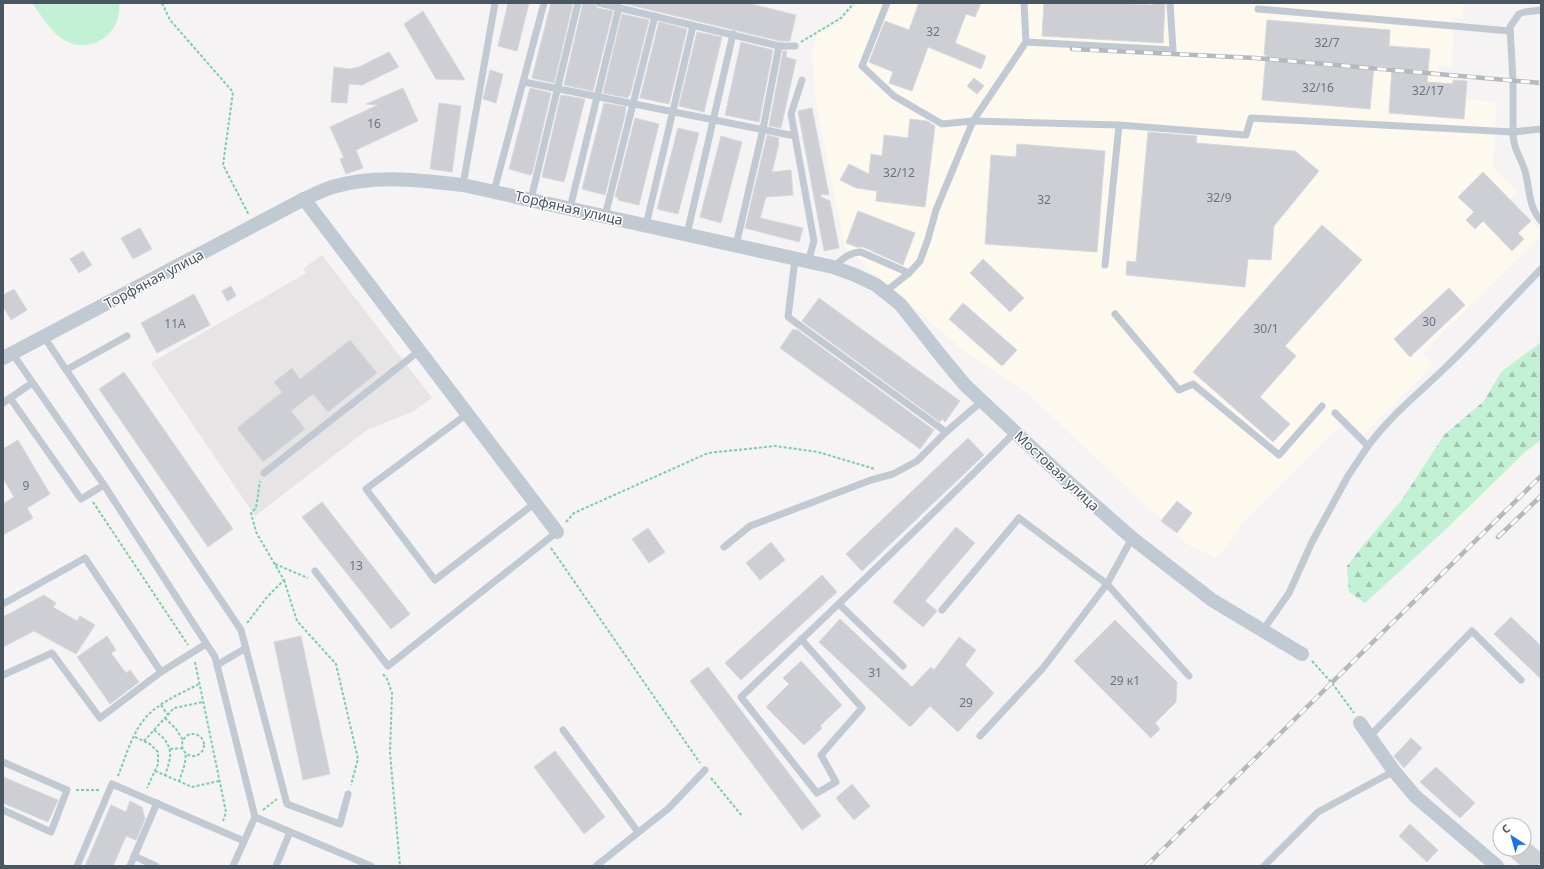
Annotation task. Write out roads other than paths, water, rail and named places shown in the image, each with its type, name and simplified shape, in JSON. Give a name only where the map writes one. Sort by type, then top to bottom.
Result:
[{"type":"street","name":"Торфяная улица","points":[[8,356],[304,199],[330,188],[359,181],[377,179],[463,185],[832,267]]},
{"type":"street","points":[[304,199],[535,503],[552,536]]},
{"type":"street","name":"Мостовая улица","points":[[832,267],[855,275],[885,292],[900,304],[952,370],[982,401],[1132,538],[1212,600],[1302,654]]},
{"type":"street","points":[[1360,723],[1394,771],[1414,796],[1497,866]]},
{"type":"lane","points":[[463,185],[495,3]]},
{"type":"lane","points":[[494,191],[544,3]]},
{"type":"lane","points":[[531,199],[578,3]]},
{"type":"lane","points":[[598,3],[693,26],[734,34],[779,46],[795,46]]},
{"type":"lane","points":[[886,3],[862,66],[894,96],[942,124],[973,121],[1119,125],[1246,135],[1251,118],[1513,132],[1541,129]]},
{"type":"lane","points":[[885,292],[920,261],[936,210],[973,121],[1026,42],[1024,3]]},
{"type":"lane","points":[[1026,42],[1173,50],[1170,3]]},
{"type":"lane","points":[[570,208],[619,7]]},
{"type":"lane","points":[[1258,9],[1510,31]]},
{"type":"lane","points":[[1541,10],[1519,14],[1512,24],[1510,31],[1513,81],[1514,146],[1528,182],[1531,206],[1541,221]]},
{"type":"lane","points":[[605,216],[655,16]]},
{"type":"lane","points":[[646,225],[693,26]]},
{"type":"lane","points":[[687,234],[734,34]]},
{"type":"lane","points":[[736,245],[763,130],[779,46]]},
{"type":"lane","points":[[802,80],[791,114],[814,241],[802,260],[788,317],[946,432]]},
{"type":"lane","points":[[524,82],[795,136]]},
{"type":"lane","points":[[1105,265],[1119,125]]},
{"type":"lane","points":[[832,267],[849,254],[861,252],[908,273]]},
{"type":"lane","points":[[1263,630],[1289,593],[1324,520],[1348,476],[1377,434],[1399,411],[1463,351],[1541,269]]},
{"type":"lane","points":[[1115,314],[1179,390],[1193,384],[1279,455],[1322,406]]},
{"type":"lane","points":[[66,370],[126,336]]},
{"type":"lane","points":[[44,337],[241,630],[287,804],[340,824],[348,794]]},
{"type":"lane","points":[[264,473],[419,351]]},
{"type":"lane","points":[[8,356],[32,383],[104,485],[215,657],[255,817],[233,866]]},
{"type":"lane","points":[[3,403],[32,383]]},
{"type":"lane","points":[[10,398],[81,499],[104,485]]},
{"type":"lane","points":[[724,547],[750,526],[871,480],[893,474],[917,461],[946,432],[982,401]]},
{"type":"lane","points":[[1335,413],[1368,446]]},
{"type":"lane","points":[[468,414],[366,489],[435,580],[535,503]]},
{"type":"lane","points":[[801,639],[862,708],[821,755],[836,782],[817,793],[741,697],[801,639],[946,502],[1015,432]]},
{"type":"lane","points":[[942,610],[1019,518],[1106,584],[1189,676]]},
{"type":"lane","points":[[315,571],[388,666],[552,536]]},
{"type":"lane","points":[[980,736],[1042,668],[1106,584],[1132,538]]},
{"type":"lane","points":[[3,604],[84,558],[161,672]]},
{"type":"lane","points":[[839,604],[903,666]]},
{"type":"lane","points":[[1370,736],[1472,631],[1521,680]]},
{"type":"lane","points":[[3,675],[52,653],[100,718],[161,672],[206,644]]},
{"type":"lane","points":[[217,665],[246,648]]},
{"type":"lane","points":[[563,730],[638,832]]},
{"type":"lane","points":[[3,762],[67,790],[51,832],[3,810]]},
{"type":"lane","points":[[596,866],[669,808],[705,770]]},
{"type":"lane","points":[[1264,866],[1318,812],[1394,771]]},
{"type":"lane","points":[[77,866],[112,787],[158,803],[244,840]]},
{"type":"lane","points":[[130,866],[158,803]]},
{"type":"lane","points":[[255,817],[371,866]]},
{"type":"lane","points":[[276,866],[290,832]]},
{"type":"lane","points":[[134,856],[156,866]]},
{"type":"railway","points":[[1072,49],[1255,58],[1541,83]]},
{"type":"railway","points":[[1146,866],[1541,476]]},
{"type":"railway","points":[[1498,537],[1541,496]]}]
